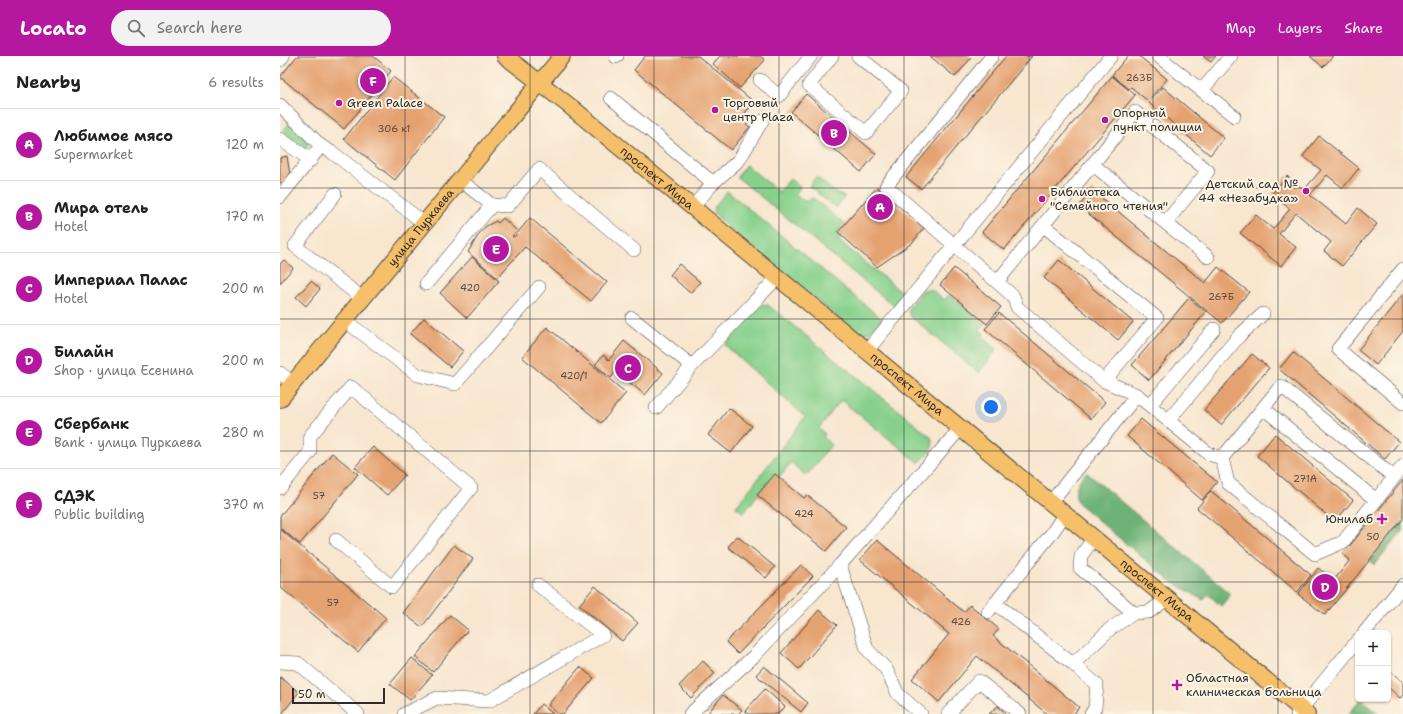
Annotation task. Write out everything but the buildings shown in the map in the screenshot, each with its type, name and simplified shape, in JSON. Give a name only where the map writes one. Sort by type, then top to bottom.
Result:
[{"type":"main road","name":"проспект Мира","points":[[505,56],[778,278],[1167,599],[1301,712]]},
{"type":"main road","name":"улица Пуркаева","points":[[280,399],[562,56]]},
{"type":"street","points":[[280,60],[283,56]]},
{"type":"street","points":[[760,80],[779,96],[811,56]]},
{"type":"street","points":[[832,56],[809,85],[866,133],[901,91],[858,56]]},
{"type":"street","points":[[992,56],[886,186],[1013,296],[1017,307],[1104,380],[1137,395],[1209,454],[1222,458]]},
{"type":"street","points":[[866,352],[953,245],[1111,56]]},
{"type":"street","points":[[1202,90],[1231,56]]},
{"type":"street","points":[[1164,58],[1234,116]]},
{"type":"street","points":[[611,98],[712,183]]},
{"type":"street","points":[[280,105],[322,146],[333,152],[424,223]]},
{"type":"street","points":[[996,282],[1044,226],[1134,112],[1208,171],[1166,222]]},
{"type":"street","points":[[692,208],[712,183],[739,160],[762,121]]},
{"type":"street","points":[[280,139],[311,160]]},
{"type":"street","points":[[280,197],[322,146]]},
{"type":"street","points":[[1092,164],[1208,257]]},
{"type":"street","points":[[460,180],[492,205],[508,206],[538,169],[634,250]]},
{"type":"street","points":[[335,194],[295,246],[362,298]]},
{"type":"street","points":[[426,284],[492,205]]},
{"type":"street","points":[[1044,226],[1157,318],[1104,380]]},
{"type":"street","points":[[1403,269],[1338,349],[1403,403]]},
{"type":"street","points":[[656,408],[692,366],[778,278]]},
{"type":"street","points":[[344,320],[418,375],[455,384],[539,287]]},
{"type":"street","points":[[1168,421],[1239,336],[1263,314]]},
{"type":"street","points":[[632,318],[692,366]]},
{"type":"street","points":[[1150,405],[1214,329]]},
{"type":"street","points":[[280,373],[293,383]]},
{"type":"street","points":[[1222,458],[1281,386],[1394,477]]},
{"type":"street","points":[[280,488],[310,452],[310,436],[351,388],[471,488],[392,587],[336,540]]},
{"type":"street","points":[[1050,503],[1137,395]]},
{"type":"street","points":[[1263,408],[1376,500]]},
{"type":"street","points":[[690,714],[754,656],[840,565],[960,429]]},
{"type":"street","points":[[1222,458],[1228,483],[1315,554],[1343,542],[1403,466]]},
{"type":"street","points":[[1064,515],[1052,533],[992,608],[1072,664],[1096,685],[1095,708],[1091,714]]},
{"type":"street","points":[[1093,539],[1081,556],[1080,568],[1134,613]]},
{"type":"street","points":[[840,565],[867,649],[886,669],[898,694],[921,714]]},
{"type":"street","points":[[404,714],[437,698],[489,702],[603,635],[538,585]]},
{"type":"street","points":[[1366,630],[1403,585]]},
{"type":"street","points":[[1072,664],[1110,629],[1134,613],[1150,612],[1167,599]]},
{"type":"street","points":[[1301,712],[1355,644]]},
{"type":"street","points":[[280,662],[298,663],[358,714]]},
{"type":"street","points":[[948,714],[979,681],[1020,714]]},
{"type":"green space","points":[[289,121],[309,142],[305,151],[302,151],[283,130],[289,124],[287,122]]},
{"type":"green space","points":[[746,165],[779,192],[790,179],[800,187],[796,194],[804,201],[813,198],[848,227],[838,240],[904,294],[894,306],[737,177]]},
{"type":"green space","points":[[816,177],[836,193],[845,197],[836,208],[809,186]]},
{"type":"green space","points":[[727,191],[882,319],[866,334],[858,334],[728,228],[713,212],[715,206]]},
{"type":"green space","points":[[923,290],[932,290],[944,300],[949,295],[985,324],[980,330],[984,334],[982,337],[997,349],[979,373],[910,316],[908,309]]},
{"type":"green space","points":[[762,304],[768,305],[931,437],[932,448],[930,452],[919,463],[841,400],[819,428],[825,434],[823,437],[831,445],[806,476],[791,462],[773,485],[768,481],[744,513],[736,507],[805,417],[725,345]]},
{"type":"green space","points":[[1086,472],[1231,594],[1221,606],[1208,594],[1203,600],[1168,579],[1080,505],[1076,496],[1076,488]]},
{"type":"green space","points":[[1403,521],[1403,530],[1374,565],[1370,561]]},
{"type":"green space","points":[[1359,702],[1365,702],[1379,714],[1349,714]]},
{"type":"place","name":"СДЭК","points":[[373,81]]},
{"type":"place","name":"Green Palace","points":[[339,103]]},
{"type":"place","name":"Торговый центр Plaza","points":[[715,110]]},
{"type":"place","name":"Опорный пункт полиции","points":[[1105,120]]},
{"type":"place","name":"Мира отель","points":[[834,133]]},
{"type":"place","name":"Детский сад № 44 «Незабудка»","points":[[1306,191]]},
{"type":"place","name":"Библиотека \"Семейного чтения\"","points":[[1042,199]]},
{"type":"place","name":"Любимое мясо","points":[[880,207]]},
{"type":"place","name":"Сбербанк","points":[[496,249]]},
{"type":"place","name":"Империал Палас","points":[[628,368]]},
{"type":"place","name":"Юнилаб","points":[[1382,519]]},
{"type":"place","name":"Билайн","points":[[1325,587]]},
{"type":"place","name":"Областная клиническая больница","points":[[1177,685]]}]
